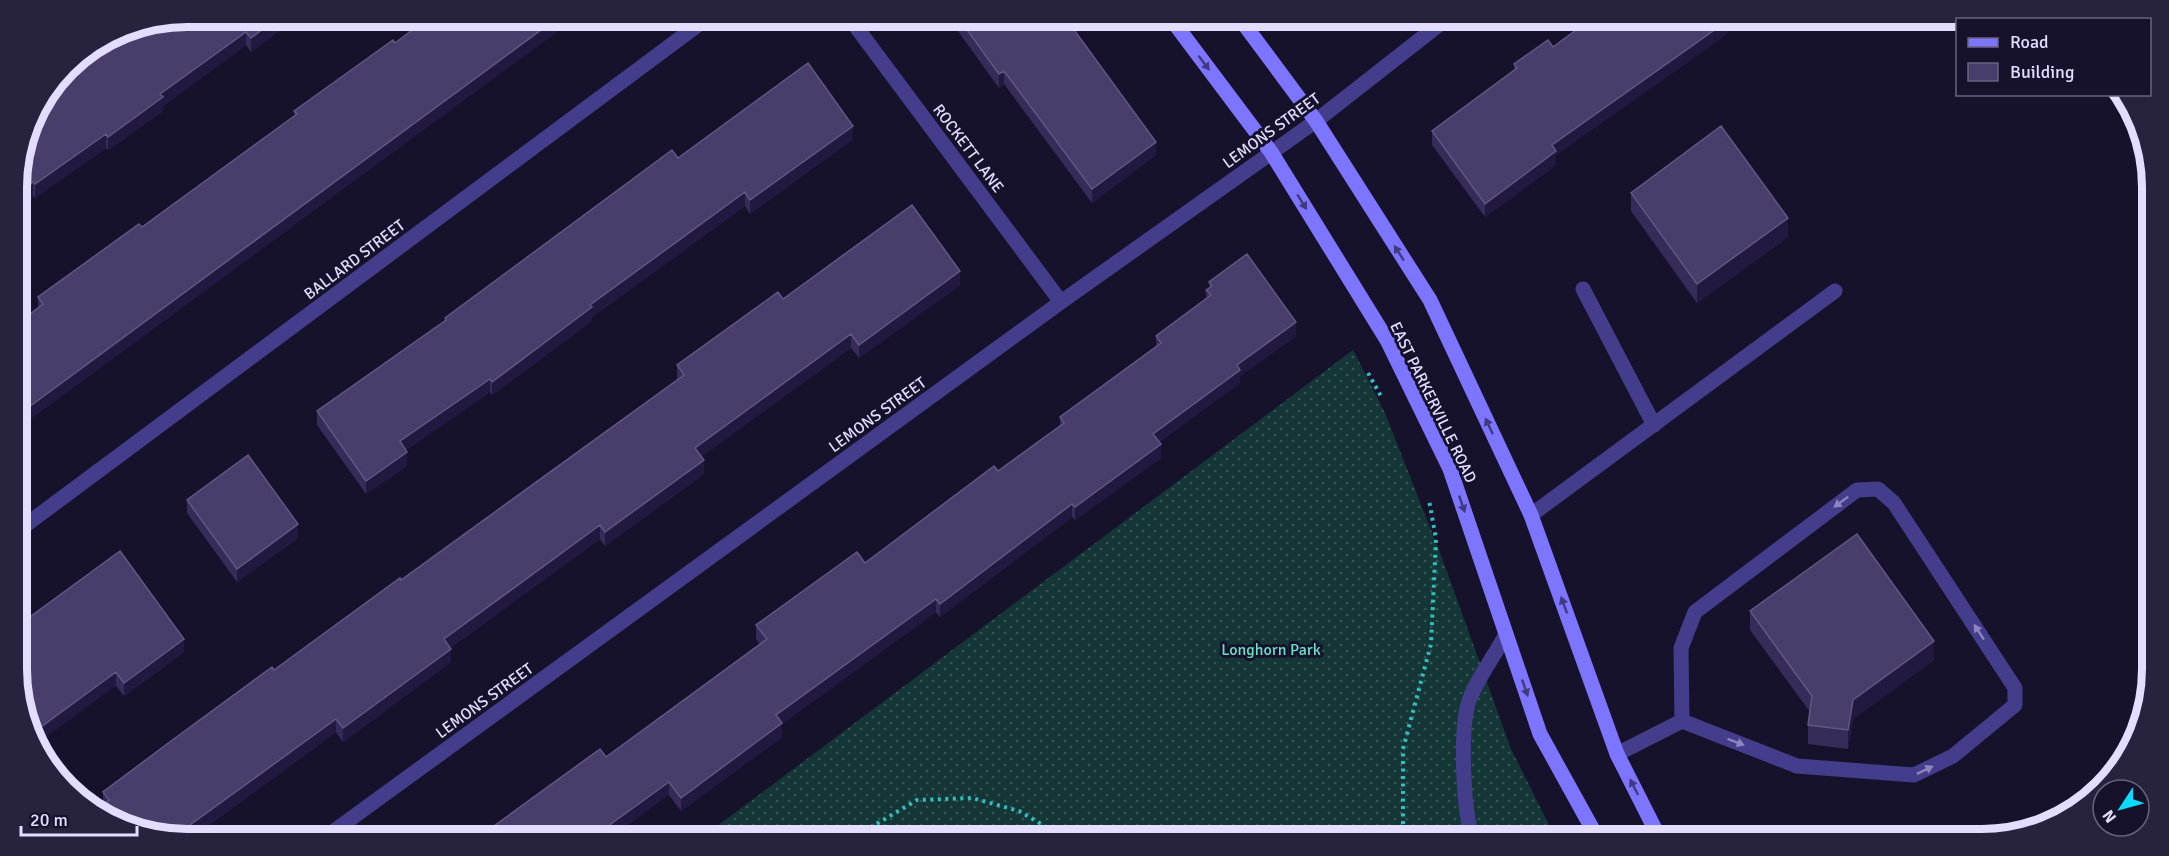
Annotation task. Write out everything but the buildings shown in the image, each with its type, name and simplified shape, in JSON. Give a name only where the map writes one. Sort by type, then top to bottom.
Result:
[{"type":"main road","name":"EAST PARKERVILLE ROAD","points":[[1177,27],[1271,152],[1387,340],[1450,469],[1540,734],[1592,829]]},
{"type":"main road","points":[[1246,27],[1316,121],[1430,300],[1531,515],[1617,754],[1655,829]]},
{"type":"street","name":"BALLARD STREET","points":[[27,524],[695,27]]},
{"type":"street","name":"ROCKETT LANE","points":[[856,27],[1061,302]]},
{"type":"street","name":"LEMONS STREET","points":[[337,829],[1061,302],[1316,121],[1436,27]]},
{"type":"street","points":[[1583,290],[1654,425]]},
{"type":"street","points":[[1531,515],[1834,291]]},
{"type":"street","points":[[1617,754],[1682,721],[1797,766],[1914,775],[1953,756],[2015,705],[2015,688],[1894,503],[1878,489],[1857,490],[1695,612],[1682,648],[1682,721]]},
{"type":"street","points":[[1471,829],[1467,808],[1463,744],[1469,699],[1506,634]]},
{"type":"path","points":[[1368,373],[1385,404]]},
{"type":"path","points":[[1403,829],[1403,749],[1431,644],[1436,539],[1428,498]]},
{"type":"path","points":[[868,829],[917,800],[972,798],[1019,811],[1050,829]]},
{"type":"green space","name":"Longhorn Park","points":[[1353,350],[1385,413],[1442,558],[1511,749],[1551,829],[713,829]]}]
